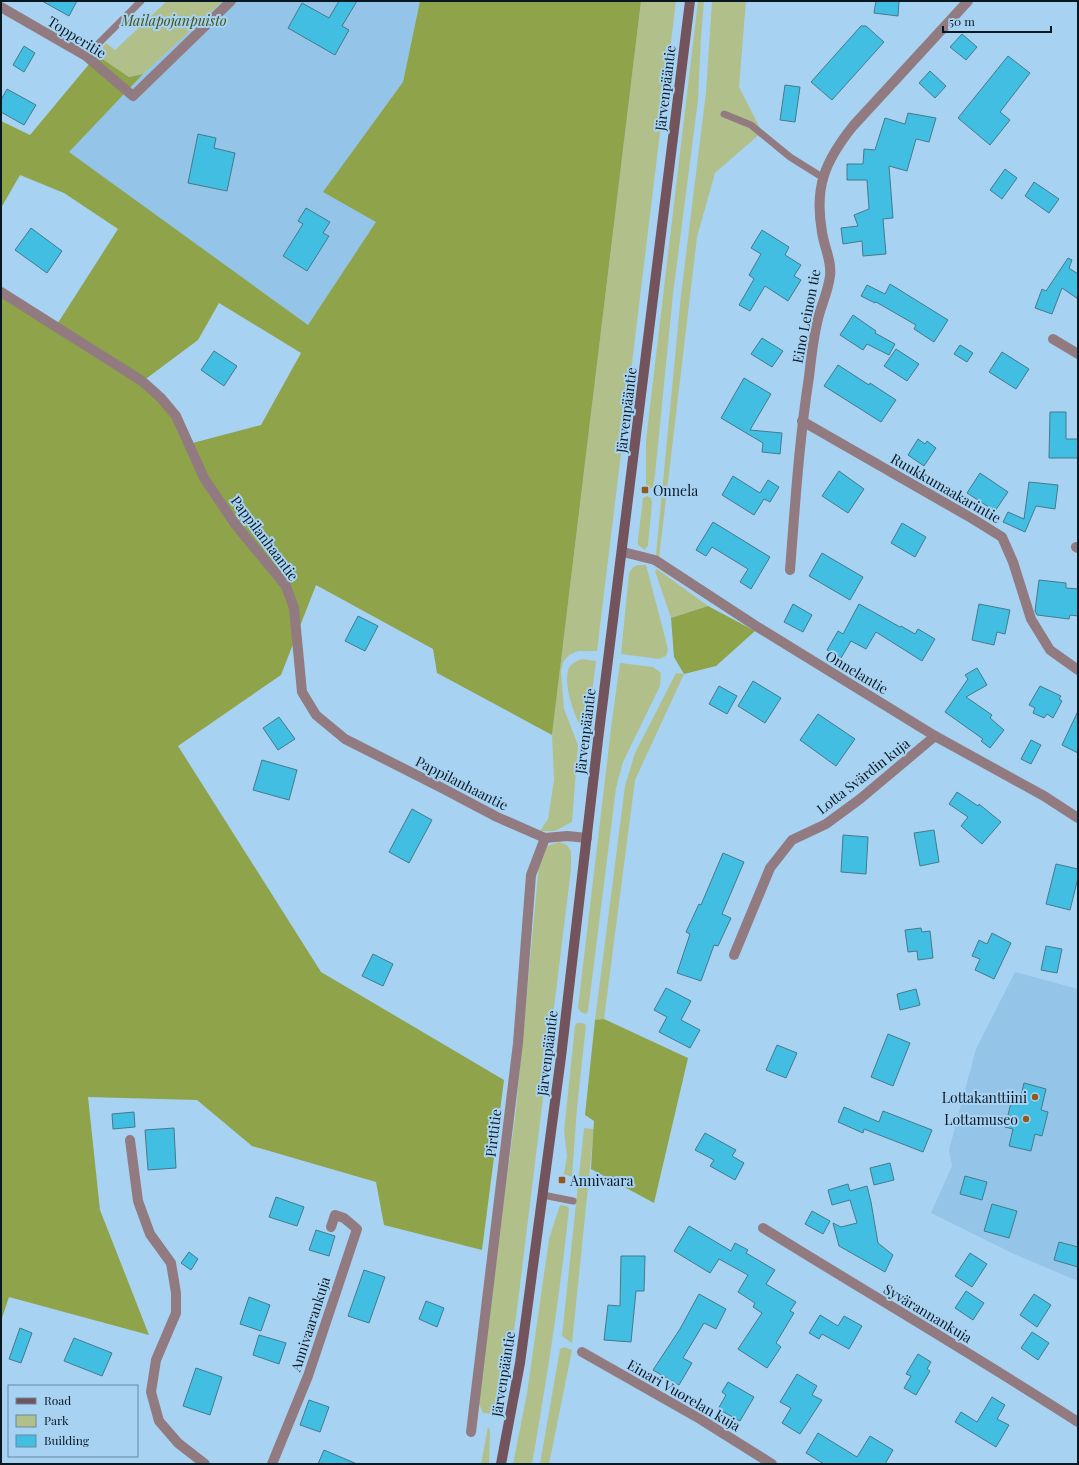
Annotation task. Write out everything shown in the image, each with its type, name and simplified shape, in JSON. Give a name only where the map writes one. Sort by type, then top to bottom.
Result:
[{"type":"main road","name":"Järvenpääntie","points":[[501,1464],[520,1363],[543,1195],[690,1]]},
{"type":"street","name":"Topperitie","points":[[1,7],[86,56],[133,96],[231,1]]},
{"type":"street","name":"Eino Leinon tie","points":[[790,570],[802,421],[817,323],[828,290],[831,275],[822,232],[819,206],[822,178],[836,146],[852,126],[968,1]]},
{"type":"street","name":"Pappilanhaantie","points":[[1,292],[142,381],[161,398],[176,416],[204,478],[212,491],[235,524],[286,586],[294,608],[302,692],[316,715],[345,739],[497,817],[545,838],[568,836],[586,838]]},
{"type":"street","points":[[1053,339],[1078,354]]},
{"type":"street","name":"Ruukkumaakarintie","points":[[802,421],[973,518],[1002,537],[1013,562],[1031,619],[1050,650],[1078,670]]},
{"type":"street","name":"Onnelantie","points":[[623,552],[655,560],[756,626],[935,736],[1044,796],[1078,818]]},
{"type":"street","name":"Lotta Svärdin kuja","points":[[734,955],[770,868],[792,840],[826,824],[855,803],[935,736]]},
{"type":"street","name":"Pirttitie","points":[[471,1432],[518,1043],[531,875],[545,838]]},
{"type":"street","points":[[130,1140],[138,1201],[150,1234],[171,1264],[176,1293],[176,1313],[156,1360],[151,1392],[159,1421],[178,1443],[205,1464]]},
{"type":"street","name":"Annivaarankuja","points":[[272,1464],[308,1376],[357,1229],[344,1218],[335,1215],[331,1227]]},
{"type":"street","name":"Syvärannankuja","points":[[763,1228],[904,1316],[1001,1372],[1078,1422]]},
{"type":"street","name":"Einari Vuorelan kuja","points":[[582,1352],[700,1419],[772,1464]]},
{"type":"lane","points":[[86,56],[141,1]]},
{"type":"lane","points":[[724,114],[751,125],[790,157],[822,178]]},
{"type":"lane","points":[[543,1195],[573,1201]]},
{"type":"shaded area","points":[[223,1],[420,1],[403,82],[324,192],[377,222],[308,325],[68,152],[143,74]]},
{"type":"shaded area","points":[[1015,972],[1078,989],[1078,1281],[1014,1254],[931,1213],[952,1166],[949,1150],[976,1049]]},
{"type":"green space","name":"Mailapojanpuisto","points":[[167,1],[223,1],[143,74],[129,77],[101,58],[100,51],[106,43],[115,50]]},
{"type":"green space","points":[[420,1],[641,1],[552,735],[437,673],[433,649],[316,585],[281,675],[178,746],[321,972],[504,1080],[482,1250],[384,1225],[376,1182],[252,1146],[197,1100],[88,1097],[100,1210],[149,1335],[9,1297],[1,1321],[1,292],[56,326],[118,229],[64,193],[20,175],[1,208],[1,121],[30,135],[100,51],[101,58],[129,77],[143,74],[69,152],[308,325],[376,222],[323,192],[403,82]],"holes":[[[219,303],[301,353],[261,425],[189,444],[176,416],[143,381],[198,340]]]},
{"type":"green space","points":[[641,1],[676,1],[597,651],[578,651],[569,655],[563,662],[561,672],[564,709],[578,745],[572,822],[555,831],[540,831],[548,819],[554,780],[552,735]]},
{"type":"green space","points":[[698,1],[704,1],[698,100],[673,294],[655,475],[653,487],[650,489],[646,488],[646,440]]},
{"type":"green space","points":[[712,1],[746,1],[739,87],[762,132],[715,173],[697,237],[659,558],[656,554],[681,295],[706,92]]},
{"type":"green space","points":[[647,496],[651,498],[652,503],[648,545],[645,550],[638,545],[638,540],[643,498]]},
{"type":"green space","points":[[638,565],[646,565],[668,650],[666,656],[659,659],[621,654],[629,573],[633,567]]},
{"type":"green space","points":[[657,569],[708,606],[671,618],[655,571]]},
{"type":"green space","points":[[708,606],[755,631],[716,666],[684,674],[674,657],[671,618]]},
{"type":"green space","points":[[582,659],[596,661],[592,693],[582,730],[570,700],[567,674],[573,663]]},
{"type":"green space","points":[[620,663],[653,667],[661,673],[660,686],[623,762],[616,788],[588,1011],[586,1014],[581,1012],[578,1008]]},
{"type":"green space","points":[[676,673],[684,674],[635,780],[604,1019],[595,1020],[625,786],[635,753]]},
{"type":"green space","points":[[559,842],[567,845],[571,851],[571,869],[517,1310],[509,1362],[493,1414],[483,1413],[479,1404],[482,1363],[516,1110],[539,864],[547,846]]},
{"type":"green space","points":[[604,1019],[688,1058],[654,1203],[591,1169],[594,1121],[585,1115],[595,1020]]},
{"type":"green space","points":[[577,1023],[583,1023],[586,1025],[577,1108],[572,1177],[564,1174],[567,1156],[564,1131],[575,1026]]},
{"type":"green space","points":[[584,1128],[594,1129],[572,1343],[562,1336]]},
{"type":"green space","points":[[560,1205],[567,1206],[569,1209],[553,1337],[532,1464],[513,1464],[527,1393],[549,1239]]},
{"type":"green space","points":[[564,1347],[572,1350],[549,1464],[540,1464],[560,1349]]},
{"type":"green space","points":[[488,1427],[490,1430],[489,1464],[481,1464]]},
{"type":"building","points":[[42,1],[77,1],[69,16]]},
{"type":"building","points":[[339,1],[357,1],[342,26],[349,30],[335,55],[288,28],[302,3],[329,18]]},
{"type":"building","points":[[876,1],[899,1],[898,16],[874,13]]},
{"type":"building","points":[[861,26],[866,26],[884,42],[832,100],[811,82]]},
{"type":"building","points":[[962,34],[977,47],[966,60],[950,47]]},
{"type":"building","points":[[24,46],[35,53],[24,72],[13,65]]},
{"type":"building","points":[[1008,56],[1030,73],[1000,112],[1010,120],[990,145],[958,118]]},
{"type":"building","points":[[930,71],[946,86],[935,98],[919,83]]},
{"type":"building","points":[[785,85],[800,87],[795,122],[780,120]]},
{"type":"building","points":[[7,89],[36,105],[24,125],[1,112],[1,100]]},
{"type":"building","points":[[908,113],[936,118],[929,142],[916,139],[907,171],[889,166],[893,218],[883,219],[886,254],[863,256],[862,241],[843,244],[841,228],[858,226],[854,215],[869,209],[867,180],[847,180],[847,164],[863,164],[864,149],[875,150],[885,118],[905,124]]},
{"type":"building","points":[[198,134],[216,138],[214,148],[235,153],[227,191],[188,183]]},
{"type":"building","points":[[1005,169],[1017,178],[1002,199],[990,190]]},
{"type":"building","points":[[1034,182],[1059,199],[1049,213],[1025,196]]},
{"type":"building","points":[[306,208],[330,222],[323,233],[329,236],[307,271],[283,256],[303,224],[298,221]]},
{"type":"building","points":[[31,228],[62,251],[47,273],[15,250]]},
{"type":"building","points":[[762,230],[789,247],[785,255],[801,265],[794,276],[801,280],[788,301],[765,286],[750,311],[739,305],[754,279],[749,275],[761,254],[751,248]]},
{"type":"building","points":[[1068,258],[1072,260],[1069,268],[1078,274],[1078,299],[1062,288],[1052,314],[1035,308],[1042,289],[1046,291]]},
{"type":"building","points":[[890,284],[948,320],[934,342],[914,329],[916,325],[876,302],[875,303],[861,296],[867,285],[885,294]]},
{"type":"building","points":[[853,315],[876,331],[875,333],[895,344],[889,355],[867,344],[863,350],[840,335]]},
{"type":"building","points":[[762,338],[783,351],[772,367],[751,354]]},
{"type":"building","points":[[960,345],[973,353],[967,362],[954,354]]},
{"type":"building","points":[[896,349],[919,364],[907,381],[884,366]]},
{"type":"building","points":[[214,351],[237,366],[224,386],[201,370]]},
{"type":"building","points":[[1002,352],[1029,369],[1016,389],[989,372]]},
{"type":"building","points":[[838,365],[896,400],[881,422],[824,386]]},
{"type":"building","points":[[744,378],[771,394],[750,430],[782,433],[780,454],[762,452],[763,443],[721,418]]},
{"type":"building","points":[[1050,412],[1066,412],[1066,439],[1078,439],[1078,458],[1049,458]]},
{"type":"building","points":[[918,439],[925,444],[927,441],[936,448],[924,466],[908,455]]},
{"type":"building","points":[[839,471],[864,489],[848,513],[822,496]]},
{"type":"building","points":[[980,473],[1008,492],[995,511],[967,493]]},
{"type":"building","points":[[733,476],[760,493],[768,480],[779,487],[770,502],[764,499],[754,515],[722,495]]},
{"type":"building","points":[[1029,482],[1058,485],[1055,509],[1036,506],[1025,532],[1003,522],[1008,512],[1024,519]]},
{"type":"building","points":[[713,522],[770,557],[751,589],[740,582],[748,569],[712,547],[706,556],[696,550]]},
{"type":"building","points":[[902,523],[926,537],[915,557],[891,543]]},
{"type":"building","points":[[822,553],[863,577],[850,600],[809,576]]},
{"type":"building","points":[[1039,580],[1066,583],[1066,588],[1078,589],[1078,616],[1070,615],[1069,619],[1037,615],[1035,611]]},
{"type":"building","points":[[793,604],[812,615],[803,632],[784,622]]},
{"type":"building","points":[[859,604],[915,634],[918,629],[935,639],[922,661],[876,632],[866,649],[851,641],[841,658],[827,650],[838,631],[843,634]]},
{"type":"building","points":[[979,604],[1010,610],[1005,634],[997,632],[994,645],[972,640]]},
{"type":"building","points":[[358,616],[378,626],[365,651],[345,641]]},
{"type":"building","points":[[977,668],[987,685],[966,697],[992,715],[990,718],[1004,730],[990,748],[981,741],[983,739],[945,712],[968,679],[965,675]]},
{"type":"building","points":[[753,681],[781,698],[765,723],[738,706]]},
{"type":"building","points":[[719,686],[737,696],[727,714],[709,704]]},
{"type":"building","points":[[1040,686],[1061,696],[1059,699],[1062,701],[1053,718],[1047,714],[1044,718],[1033,713],[1035,708],[1029,705]]},
{"type":"building","points":[[1078,711],[1078,753],[1062,745]]},
{"type":"building","points":[[818,714],[855,739],[836,766],[800,740]]},
{"type":"building","points":[[279,717],[295,739],[278,750],[263,728]]},
{"type":"building","points":[[1031,740],[1041,745],[1031,764],[1021,759]]},
{"type":"building","points":[[262,760],[297,770],[289,800],[253,790]]},
{"type":"building","points":[[957,792],[978,806],[979,804],[1001,822],[982,844],[961,826],[968,817],[949,804]]},
{"type":"building","points":[[412,809],[432,820],[409,863],[389,852]]},
{"type":"building","points":[[934,830],[939,862],[920,866],[914,833]]},
{"type":"building","points":[[843,835],[868,837],[866,874],[841,872]]},
{"type":"building","points":[[723,853],[744,862],[722,914],[731,918],[718,946],[714,945],[701,981],[677,973],[690,934],[686,932],[699,904],[701,905]]},
{"type":"building","points":[[1056,864],[1078,869],[1078,878],[1070,910],[1046,904]]},
{"type":"building","points":[[921,928],[922,932],[930,931],[933,958],[918,960],[917,951],[908,952],[905,930]]},
{"type":"building","points":[[992,933],[1011,943],[994,979],[975,970],[980,959],[972,956],[979,940],[987,944]]},
{"type":"building","points":[[1046,946],[1062,949],[1057,973],[1041,970]]},
{"type":"building","points":[[373,954],[393,964],[383,986],[362,976]]},
{"type":"building","points":[[666,988],[691,1001],[681,1020],[700,1030],[690,1048],[659,1032],[667,1017],[654,1010]]},
{"type":"building","points":[[916,989],[920,1005],[900,1010],[897,994]]},
{"type":"building","points":[[888,1034],[910,1043],[893,1086],[871,1077]]},
{"type":"building","points":[[777,1045],[797,1053],[786,1078],[766,1070]]},
{"type":"building","name":"Lottamuseo","points":[[1024,1083],[1046,1089],[1041,1110],[1048,1112],[1042,1136],[1035,1134],[1031,1151],[1009,1146],[1013,1129],[1005,1127],[1011,1103],[1019,1105]]},
{"type":"building","points":[[844,1107],[879,1122],[883,1111],[932,1130],[923,1152],[864,1129],[863,1133],[838,1122]]},
{"type":"building","points":[[134,1112],[135,1127],[113,1129],[112,1114]]},
{"type":"building","points":[[174,1128],[176,1168],[148,1170],[145,1130]]},
{"type":"building","points":[[705,1133],[736,1150],[732,1156],[744,1163],[735,1180],[710,1166],[714,1160],[695,1150]]},
{"type":"building","points":[[890,1163],[894,1180],[874,1185],[870,1168]]},
{"type":"building","points":[[965,1176],[987,1182],[982,1200],[960,1194]]},
{"type":"building","points":[[848,1184],[850,1191],[867,1186],[878,1243],[893,1255],[885,1272],[839,1246],[833,1223],[841,1227],[857,1223],[850,1200],[832,1205],[828,1190]]},
{"type":"building","points":[[276,1197],[304,1207],[297,1226],[269,1217]]},
{"type":"building","points":[[992,1204],[1017,1211],[1009,1238],[984,1231]]},
{"type":"building","points":[[812,1211],[830,1221],[823,1234],[805,1224]]},
{"type":"building","points":[[689,1226],[731,1251],[735,1243],[748,1250],[746,1253],[775,1270],[766,1284],[796,1302],[790,1311],[794,1313],[776,1343],[781,1347],[767,1368],[738,1349],[762,1313],[753,1307],[755,1303],[738,1292],[748,1275],[719,1259],[710,1273],[674,1251]]},
{"type":"building","points":[[316,1230],[335,1236],[329,1256],[309,1250]]},
{"type":"building","points":[[1059,1242],[1078,1247],[1078,1267],[1054,1260]]},
{"type":"building","points":[[189,1252],[198,1259],[191,1270],[181,1263]]},
{"type":"building","points":[[970,1253],[987,1264],[972,1287],[955,1276]]},
{"type":"building","points":[[621,1256],[645,1256],[644,1291],[636,1291],[631,1342],[604,1340],[608,1305],[620,1306]]},
{"type":"building","points":[[364,1270],[385,1277],[369,1323],[348,1316]]},
{"type":"building","points":[[966,1291],[984,1303],[973,1320],[955,1308]]},
{"type":"building","points":[[699,1294],[726,1309],[716,1329],[704,1323],[683,1358],[692,1363],[679,1385],[653,1370],[680,1329]]},
{"type":"building","points":[[1034,1294],[1051,1305],[1037,1327],[1020,1315]]},
{"type":"building","points":[[249,1297],[270,1305],[261,1331],[240,1324]]},
{"type":"building","points":[[426,1301],[444,1308],[437,1327],[419,1319]]},
{"type":"building","points":[[820,1315],[838,1326],[844,1316],[862,1326],[849,1349],[822,1334],[819,1339],[809,1333]]},
{"type":"building","points":[[20,1328],[32,1333],[21,1363],[9,1359]]},
{"type":"building","points":[[1032,1332],[1049,1343],[1038,1360],[1021,1348]]},
{"type":"building","points":[[259,1335],[286,1343],[279,1364],[253,1355]]},
{"type":"building","points":[[74,1338],[112,1353],[102,1376],[64,1361]]},
{"type":"building","points":[[918,1354],[931,1362],[927,1369],[930,1371],[916,1395],[904,1388],[911,1376],[906,1374]]},
{"type":"building","points":[[196,1368],[222,1377],[210,1415],[183,1406]]},
{"type":"building","points":[[797,1374],[817,1386],[812,1395],[822,1400],[800,1434],[782,1423],[791,1408],[780,1402]]},
{"type":"building","points":[[728,1382],[754,1397],[740,1421],[718,1409],[726,1395],[722,1392]]},
{"type":"building","points":[[992,1397],[1005,1405],[997,1419],[1009,1425],[996,1447],[955,1422],[961,1412],[977,1422]]},
{"type":"building","points":[[309,1400],[329,1407],[320,1432],[300,1425]]},
{"type":"building","points":[[818,1433],[857,1457],[870,1436],[893,1450],[885,1464],[824,1464],[806,1453]]},
{"type":"building","points":[[324,1450],[357,1464],[318,1464]]},
{"type":"place","name":"Onnela","points":[[645,490]]},
{"type":"place","name":"Lottakanttiini","points":[[1035,1097]]},
{"type":"place","name":"Lottamuseo","points":[[1026,1119]]},
{"type":"place","name":"Annivaara","points":[[562,1180]]}]
